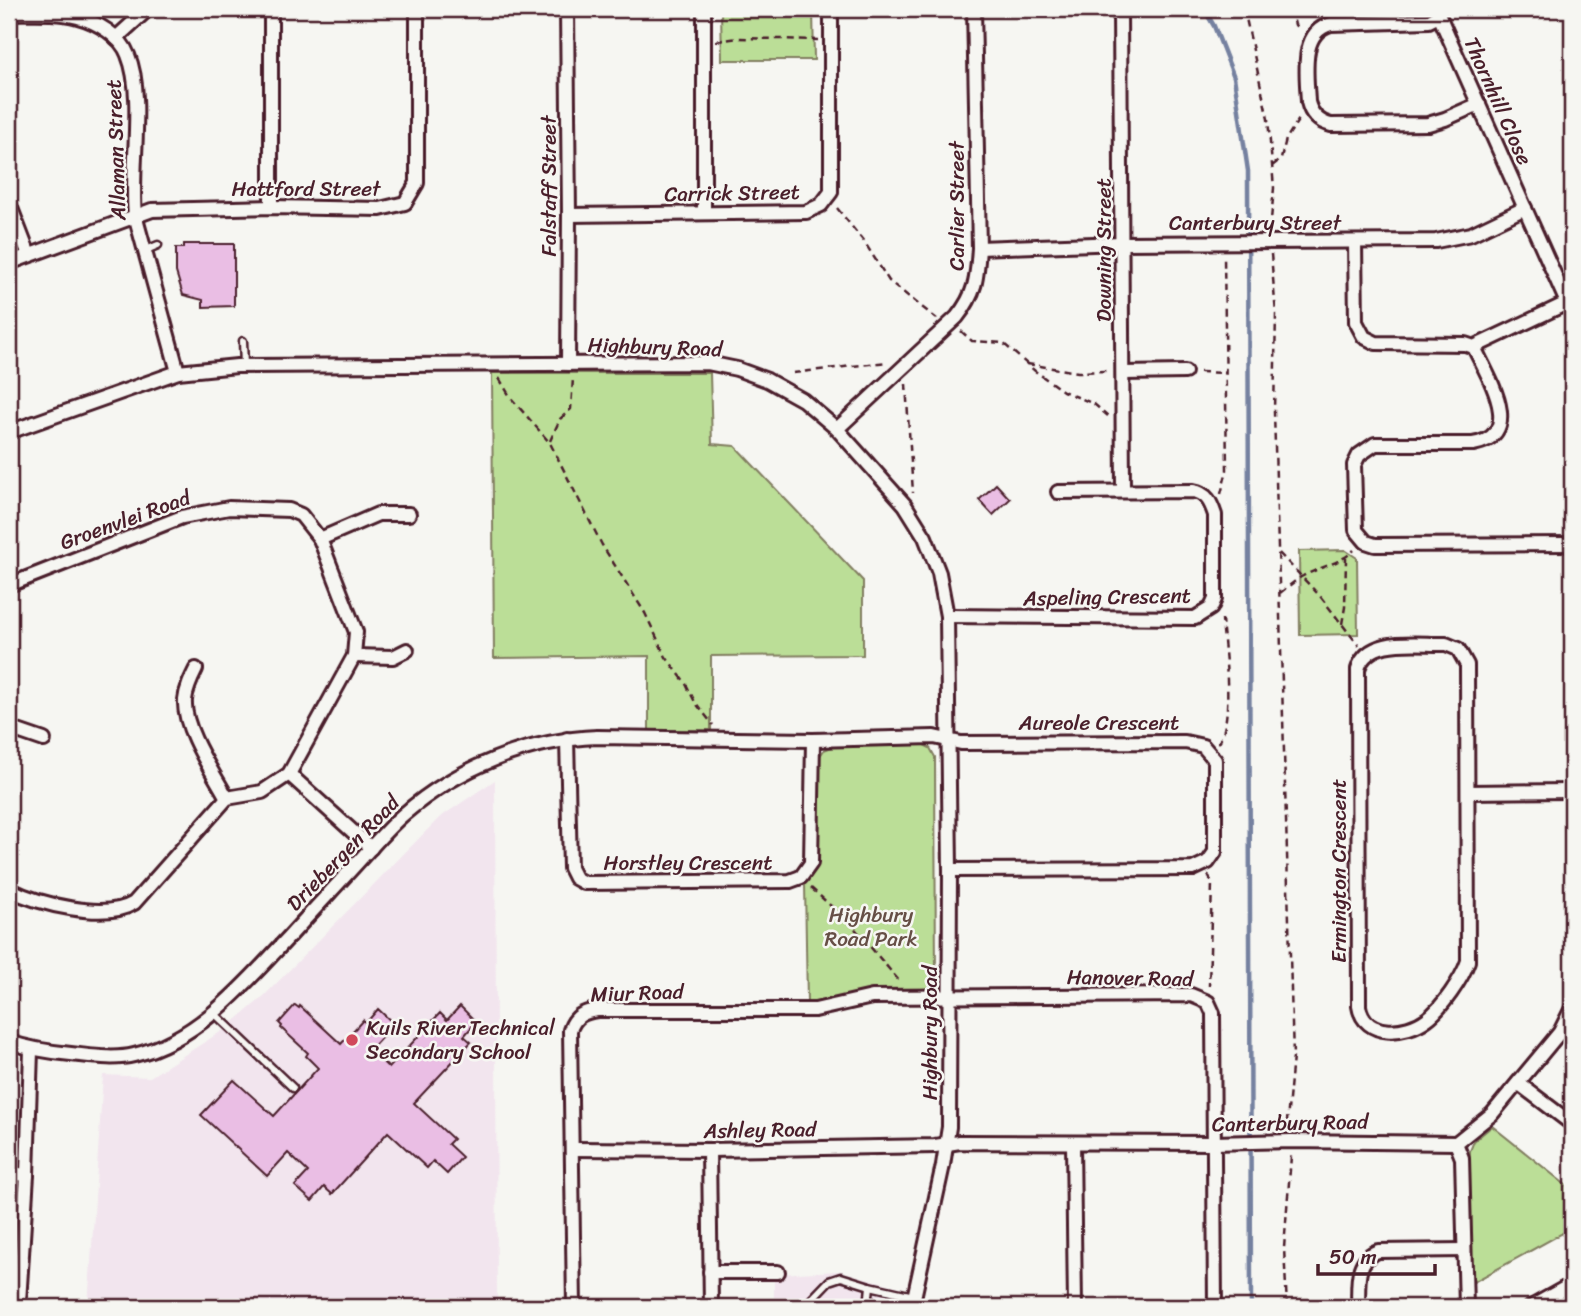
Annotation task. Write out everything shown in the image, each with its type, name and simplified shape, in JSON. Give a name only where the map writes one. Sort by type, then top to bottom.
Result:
[{"type":"street","points":[[116,38],[148,9]]},
{"type":"street","name":"Hattford Street","points":[[9,263],[152,210],[271,207],[380,209],[405,203],[417,183],[417,9]]},
{"type":"street","name":"Falstaff Street","points":[[567,9],[571,364]]},
{"type":"street","points":[[704,9],[704,213]]},
{"type":"street","name":"Carrick Street","points":[[569,215],[806,212],[821,205],[831,192],[831,9]]},
{"type":"street","name":"Carlier Street","points":[[836,429],[957,317],[970,302],[977,283],[979,248],[974,9]]},
{"type":"street","name":"Downing Street","points":[[1120,9],[1123,491]]},
{"type":"street","name":"Allaman Street","points":[[9,13],[25,11],[78,16],[96,23],[116,38],[127,52],[134,74],[135,215],[178,372]]},
{"type":"street","points":[[271,11],[271,207]]},
{"type":"street","points":[[1438,13],[1429,21],[1331,24],[1319,28],[1310,39],[1308,48],[1308,95],[1311,111],[1318,120],[1331,125],[1428,124],[1479,104]]},
{"type":"street","name":"Thornhill Close","points":[[1438,13],[1525,208]]},
{"type":"street","points":[[9,203],[29,255]]},
{"type":"street","points":[[1355,242],[1356,322],[1364,337],[1376,344],[1474,346],[1570,309],[1525,208]]},
{"type":"street","name":"Canterbury Street","points":[[979,248],[1122,243],[1448,240],[1471,234],[1525,208]]},
{"type":"street","points":[[1474,346],[1501,408],[1499,425],[1492,435],[1480,443],[1375,444],[1365,450],[1354,465],[1356,530],[1366,542],[1375,545],[1572,544]]},
{"type":"street","name":"Highbury Road","points":[[9,432],[178,372],[244,366],[708,363],[737,369],[789,391],[836,429],[895,492],[914,517],[934,558],[947,616],[950,1101],[946,1144],[913,1301]]},
{"type":"street","points":[[1124,373],[1185,372]]},
{"type":"street","points":[[1058,492],[1193,491],[1205,495],[1212,504]]},
{"type":"street","name":"Aspeling Crescent","points":[[947,616],[1195,618],[1211,608],[1215,599],[1215,515],[1212,504]]},
{"type":"street","name":"Groenvlei Road","points":[[9,584],[182,517],[229,508],[289,509],[301,515],[320,539],[356,632],[354,656]]},
{"type":"street","points":[[320,539],[378,514],[409,514]]},
{"type":"street","name":"Ermington Crescent","points":[[1385,645],[1446,645],[1462,654],[1468,671],[1468,792],[1469,951],[1465,971],[1434,1013],[1421,1023],[1405,1029],[1379,1030],[1363,1018],[1359,1006],[1358,669],[1366,653],[1385,645]]},
{"type":"street","points":[[9,889],[43,904],[62,908],[125,908],[144,894],[227,798],[262,792],[289,774],[354,656],[393,657],[407,650]]},
{"type":"street","points":[[196,669],[186,691],[187,713],[193,734],[227,798]]},
{"type":"street","points":[[9,728],[44,740]]},
{"type":"street","name":"Driebergen Road","points":[[9,1042],[32,1050],[132,1056],[178,1037],[238,992],[403,815],[437,789],[496,759],[534,746],[567,739],[813,740],[934,737],[947,740]]},
{"type":"street","name":"Horstley Crescent","points":[[567,739],[570,868],[575,878],[584,883],[790,881],[801,877],[811,863],[813,740]]},
{"type":"street","name":"Aureole Crescent","points":[[947,740],[961,743],[1185,742],[1203,746],[1210,753]]},
{"type":"street","points":[[950,870],[1193,869],[1204,866],[1215,852],[1215,760],[1210,753]]},
{"type":"street","points":[[289,774],[371,848]]},
{"type":"street","points":[[1468,792],[1572,791]]},
{"type":"street","name":"Hanover Road","points":[[949,996],[1191,995],[1203,998],[1211,1007],[1215,1307]]},
{"type":"street","name":"Miur Road","points":[[574,1307],[570,1030],[573,1021],[584,1012],[597,1010],[815,1010],[873,997],[949,996]]},
{"type":"street","points":[[1466,1307],[1462,1158],[1456,1143],[1492,1114],[1560,1032],[1572,1008]]},
{"type":"street","points":[[16,1307],[19,1302],[27,1175],[32,1050]]},
{"type":"street","points":[[1518,1083],[1572,1124]]},
{"type":"street","name":"Canterbury Road","points":[[946,1144],[1233,1143],[1291,1140],[1456,1143]]},
{"type":"street","points":[[1073,1143],[1075,1307]]},
{"type":"street","name":"Ashley Road","points":[[573,1149],[709,1150],[946,1144]]},
{"type":"street","points":[[709,1150],[711,1307]]},
{"type":"street","points":[[9,1173],[27,1175]]},
{"type":"street","points":[[1358,1307],[1359,1269],[1369,1254],[1378,1251],[1464,1250]]},
{"type":"street","points":[[710,1272],[778,1272]]},
{"type":"street","points":[[1531,1307],[1572,1284]]},
{"type":"lane","points":[[144,251],[158,245]]},
{"type":"lane","points":[[243,341],[244,366]]},
{"type":"lane","points":[[213,1012],[293,1088]]},
{"type":"lane","points":[[804,1307],[824,1285],[841,1277],[913,1301]]},
{"type":"lane","points":[[868,1307],[870,1286]]},
{"type":"path","points":[[1244,9],[1268,119],[1274,188],[1264,242],[1276,314],[1274,412],[1293,1057],[1287,1121],[1291,1140],[1284,1248],[1287,1307]]},
{"type":"path","points":[[1291,9],[1295,25],[1310,39]]},
{"type":"path","points":[[704,41],[739,38],[831,41]]},
{"type":"path","points":[[1272,166],[1281,159],[1286,139],[1297,120],[1311,111]]},
{"type":"path","points":[[1212,504],[1221,495],[1227,470],[1223,242]]},
{"type":"path","points":[[793,373],[894,361],[903,367],[914,517]]},
{"type":"path","points":[[492,364],[511,398],[550,443],[602,545],[645,613],[666,657],[685,682],[695,702],[712,722],[714,739]]},
{"type":"path","points":[[550,443],[560,419],[571,409],[571,364]]},
{"type":"path","points":[[1027,364],[1079,372],[1111,370],[1124,373]]},
{"type":"path","points":[[1185,372],[1225,373]]},
{"type":"path","points":[[1280,593],[1300,577],[1333,561],[1346,558],[1366,542]]},
{"type":"path","points":[[1279,553],[1320,596],[1366,653]]},
{"type":"path","points":[[1341,625],[1345,607],[1346,558]]},
{"type":"path","points":[[1210,753],[1222,738],[1228,708],[1221,610],[1215,599]]},
{"type":"path","points":[[1203,998],[1209,988],[1212,883],[1204,866]]},
{"type":"path","points":[[801,877],[850,925],[898,979],[909,997]]},
{"type":"shaded area","name":"Kuils River Technical Secondary School","points":[[495,780],[497,1307],[88,1307],[103,1075],[150,1077],[225,1029],[262,998],[439,818]]},
{"type":"shaded area","points":[[840,1271],[913,1291],[910,1307],[774,1307],[774,1274]]},
{"type":"green space","points":[[721,9],[813,9],[814,60],[722,60]]},
{"type":"green space","points":[[492,373],[710,373],[712,444],[735,446],[863,581],[863,655],[711,656],[711,730],[649,731],[649,656],[494,658]]},
{"type":"green space","points":[[1345,550],[1357,558],[1358,634],[1300,635],[1299,551]]},
{"type":"green space","name":"Highbury Road Park","points":[[922,744],[930,748],[935,757],[936,988],[863,993],[807,1003],[805,883],[812,875],[816,863],[818,759],[824,750],[837,745]]},
{"type":"green space","points":[[1492,1126],[1572,1190],[1572,1228],[1470,1284],[1470,1151],[1474,1141]]},
{"type":"building","points":[[184,244],[234,244],[234,306],[203,307],[203,300],[183,295],[176,272],[176,248],[184,248]]},
{"type":"building","points":[[996,484],[1010,499],[993,515],[979,500]]},
{"type":"building","points":[[295,1005],[299,1008],[300,1006],[341,1044],[363,1020],[366,1023],[378,1009],[394,1024],[370,1050],[389,1068],[440,1013],[447,1020],[460,1006],[476,1022],[464,1036],[471,1042],[414,1103],[453,1139],[448,1144],[462,1157],[447,1174],[433,1161],[427,1168],[388,1132],[332,1194],[324,1187],[312,1201],[295,1186],[308,1172],[288,1153],[267,1176],[201,1115],[234,1080],[274,1116],[318,1068],[306,1056],[308,1053],[279,1023]]},
{"type":"waterway","points":[[1204,9],[1214,26],[1234,77],[1248,171],[1251,1307]]},
{"type":"place","name":"Kuils River Technical Secondary School","points":[[352,1040]]}]
